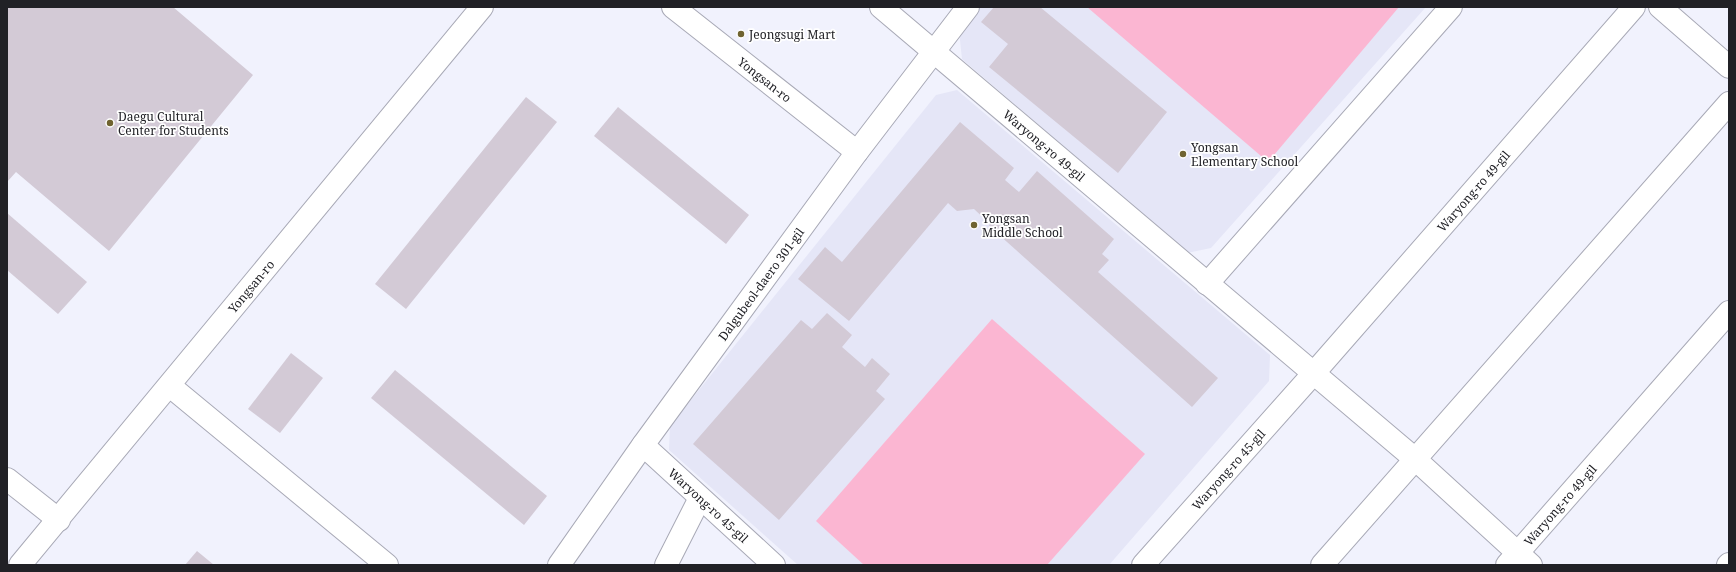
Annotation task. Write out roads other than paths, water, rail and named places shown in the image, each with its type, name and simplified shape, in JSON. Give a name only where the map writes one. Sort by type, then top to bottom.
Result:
[{"type":"street","name":"Yongsan-ro","points":[[20,565],[170,386],[482,7]]},
{"type":"street","name":"Yongsan-ro","points":[[672,7],[857,152]]},
{"type":"street","name":"Waryong-ro 49-gil","points":[[881,7],[1415,459],[1518,561],[1729,312]]},
{"type":"street","name":"Dalgubeol-daero 301-gil","points":[[560,565],[643,445],[857,152],[968,7]]},
{"type":"street","points":[[1207,284],[1451,7]]},
{"type":"street","name":"Waryong-ro 49-gil","points":[[1313,374],[1634,7]]},
{"type":"street","points":[[1660,7],[1729,67]]},
{"type":"street","points":[[1322,565],[1729,103]]},
{"type":"street","name":"Waryong-ro 45-gil","points":[[1143,565],[1313,374]]},
{"type":"street","points":[[170,386],[386,565]]},
{"type":"street","name":"Waryong-ro 45-gil","points":[[643,445],[774,565]]},
{"type":"street","points":[[7,479],[58,520]]},
{"type":"street","points":[[666,565],[700,498]]},
{"type":"place","name":"Jeongsugi Mart","points":[[741,34]]},
{"type":"place","name":"Daegu Cultural Center for Students","points":[[110,123]]},
{"type":"place","name":"Yongsan Elementary School","points":[[1183,154]]},
{"type":"place","name":"Yongsan Middle School","points":[[974,225]]}]
